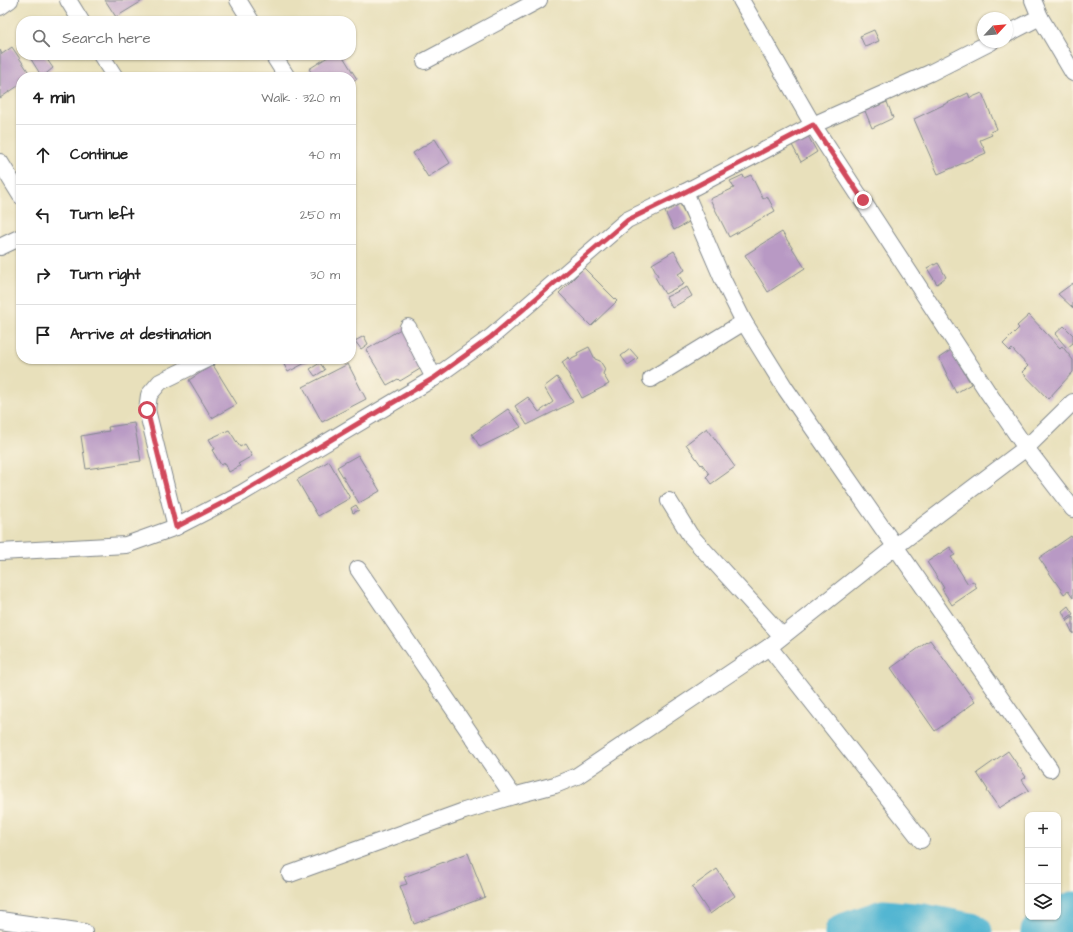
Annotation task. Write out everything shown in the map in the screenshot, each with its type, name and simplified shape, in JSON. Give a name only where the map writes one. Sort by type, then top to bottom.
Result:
[{"type":"street","points":[[0,7],[10,0]]},
{"type":"street","points":[[68,0],[77,16]]},
{"type":"street","points":[[238,0],[248,16]]},
{"type":"street","points":[[426,61],[539,0]]},
{"type":"street","points":[[741,0],[813,125],[987,391],[1026,448],[1073,509]]},
{"type":"street","points":[[1033,0],[1040,17],[1073,74]]},
{"type":"street","points":[[1013,31],[1040,17]]},
{"type":"street","points":[[0,552],[126,544],[176,527],[242,493],[434,378],[491,337],[628,220],[813,125],[930,74],[980,48]]},
{"type":"street","points":[[105,60],[112,72]]},
{"type":"street","points":[[276,60],[284,72]]},
{"type":"street","points":[[0,162],[16,188]]},
{"type":"street","points":[[685,192],[723,280],[744,322],[785,388],[1050,769]]},
{"type":"street","points":[[0,247],[16,239]]},
{"type":"street","points":[[651,380],[744,322]]},
{"type":"street","points":[[408,327],[434,378]]},
{"type":"street","points":[[176,527],[147,410],[149,395],[160,382],[197,364]]},
{"type":"street","points":[[290,874],[457,814],[513,796],[555,785],[576,776],[769,647],[896,546],[1026,448],[1073,402]]},
{"type":"street","points":[[669,501],[690,535],[782,636]]},
{"type":"street","points":[[358,569],[513,796]]},
{"type":"street","points":[[769,647],[921,840]]},
{"type":"street","points":[[0,920],[84,932]]},
{"type":"green space","points":[[1073,910],[1073,932],[1039,932],[1058,920],[1061,920],[1061,918]]},
{"type":"green space","points":[[883,918],[923,922],[974,932],[843,932]]},
{"type":"building","points":[[105,0],[144,0],[118,16],[115,16]]},
{"type":"building","points":[[874,30],[879,41],[865,47],[860,36]]},
{"type":"building","points":[[12,47],[16,53],[16,60],[21,60],[29,72],[16,72],[16,87],[0,98],[0,50],[2,54]]},
{"type":"building","points":[[31,60],[47,60],[53,68],[48,72],[39,72]]},
{"type":"building","points":[[323,60],[345,60],[353,72],[311,72],[309,69]]},
{"type":"building","points":[[968,93],[970,98],[982,93],[997,129],[990,132],[992,135],[980,140],[986,153],[938,174],[914,119]]},
{"type":"building","points":[[887,102],[893,118],[872,128],[865,111]]},
{"type":"building","points":[[808,136],[817,152],[801,162],[792,145]]},
{"type":"building","points":[[435,139],[450,163],[428,177],[413,153]]},
{"type":"building","points":[[743,175],[744,178],[751,175],[763,199],[767,196],[775,211],[729,237],[710,199],[734,188],[730,181]]},
{"type":"building","points":[[680,204],[689,222],[674,230],[665,212]]},
{"type":"building","points":[[782,232],[805,268],[768,292],[745,255]]},
{"type":"building","points":[[674,251],[685,270],[678,274],[684,284],[665,294],[655,277],[658,276],[652,264]]},
{"type":"building","points":[[938,263],[946,277],[937,284],[927,268]]},
{"type":"building","points":[[584,268],[617,301],[591,326],[559,293]]},
{"type":"building","points":[[1073,283],[1073,308],[1058,294]]},
{"type":"building","points":[[687,287],[692,296],[672,308],[666,297]]},
{"type":"building","points":[[1029,315],[1060,348],[1062,346],[1073,360],[1073,372],[1048,399],[1022,372],[1028,366],[1012,349],[1010,351],[1003,344],[1019,328],[1017,326]]},
{"type":"building","points":[[1064,326],[1073,335],[1073,343],[1067,348],[1055,334]]},
{"type":"building","points":[[404,327],[422,357],[420,369],[400,381],[398,379],[387,385],[366,350]]},
{"type":"building","points":[[364,336],[368,344],[361,349],[356,340]]},
{"type":"building","points":[[589,347],[595,359],[600,361],[605,369],[603,374],[609,384],[582,398],[562,362],[569,357],[570,360],[578,356],[577,353]]},
{"type":"building","points":[[630,349],[638,358],[628,365],[621,356]]},
{"type":"building","points":[[951,350],[971,384],[956,393],[939,358]]},
{"type":"building","points":[[284,364],[303,364],[288,372]]},
{"type":"building","points":[[321,364],[325,370],[315,376],[310,369]]},
{"type":"building","points":[[348,364],[366,399],[322,422],[303,387]]},
{"type":"building","points":[[213,365],[237,404],[212,418],[189,380]]},
{"type":"building","points":[[557,377],[573,402],[527,425],[515,406],[528,397],[539,412],[553,402],[544,387]]},
{"type":"building","points":[[508,409],[521,427],[480,447],[472,434]]},
{"type":"building","points":[[134,423],[141,461],[86,469],[81,436],[109,431],[108,427]]},
{"type":"building","points":[[707,428],[735,467],[711,484],[706,477],[709,474],[686,444]]},
{"type":"building","points":[[229,430],[240,447],[245,444],[252,456],[238,464],[240,466],[229,472],[225,463],[221,465],[212,450],[215,449],[209,439]]},
{"type":"building","points":[[358,455],[380,491],[359,503],[337,467]]},
{"type":"building","points":[[329,461],[350,498],[318,516],[297,480]]},
{"type":"building","points":[[356,505],[359,510],[353,513],[351,508]]},
{"type":"building","points":[[1071,536],[1073,539],[1073,598],[1068,591],[1064,594],[1039,558]]},
{"type":"building","points":[[950,547],[955,555],[951,557],[968,584],[973,581],[977,588],[952,605],[942,589],[944,588],[927,562]]},
{"type":"building","points":[[1068,606],[1073,614],[1066,619],[1062,611]]},
{"type":"building","points":[[1073,617],[1073,634],[1067,621]]},
{"type":"building","points":[[930,640],[975,702],[935,731],[891,668]]},
{"type":"building","points":[[1008,751],[1026,777],[1022,780],[1029,790],[999,808],[977,773]]},
{"type":"building","points":[[468,853],[485,897],[414,924],[400,886],[407,884],[404,877]]},
{"type":"building","points":[[717,869],[735,896],[710,914],[692,887]]},
{"type":"waterway","points":[[1039,932],[1073,910]]},
{"type":"waterway","points":[[843,932],[883,918],[923,922],[974,932]]},
{"type":"route","points":[[147,410],[176,527],[242,493],[434,378],[491,337],[628,220],[813,125],[863,200]]}]
